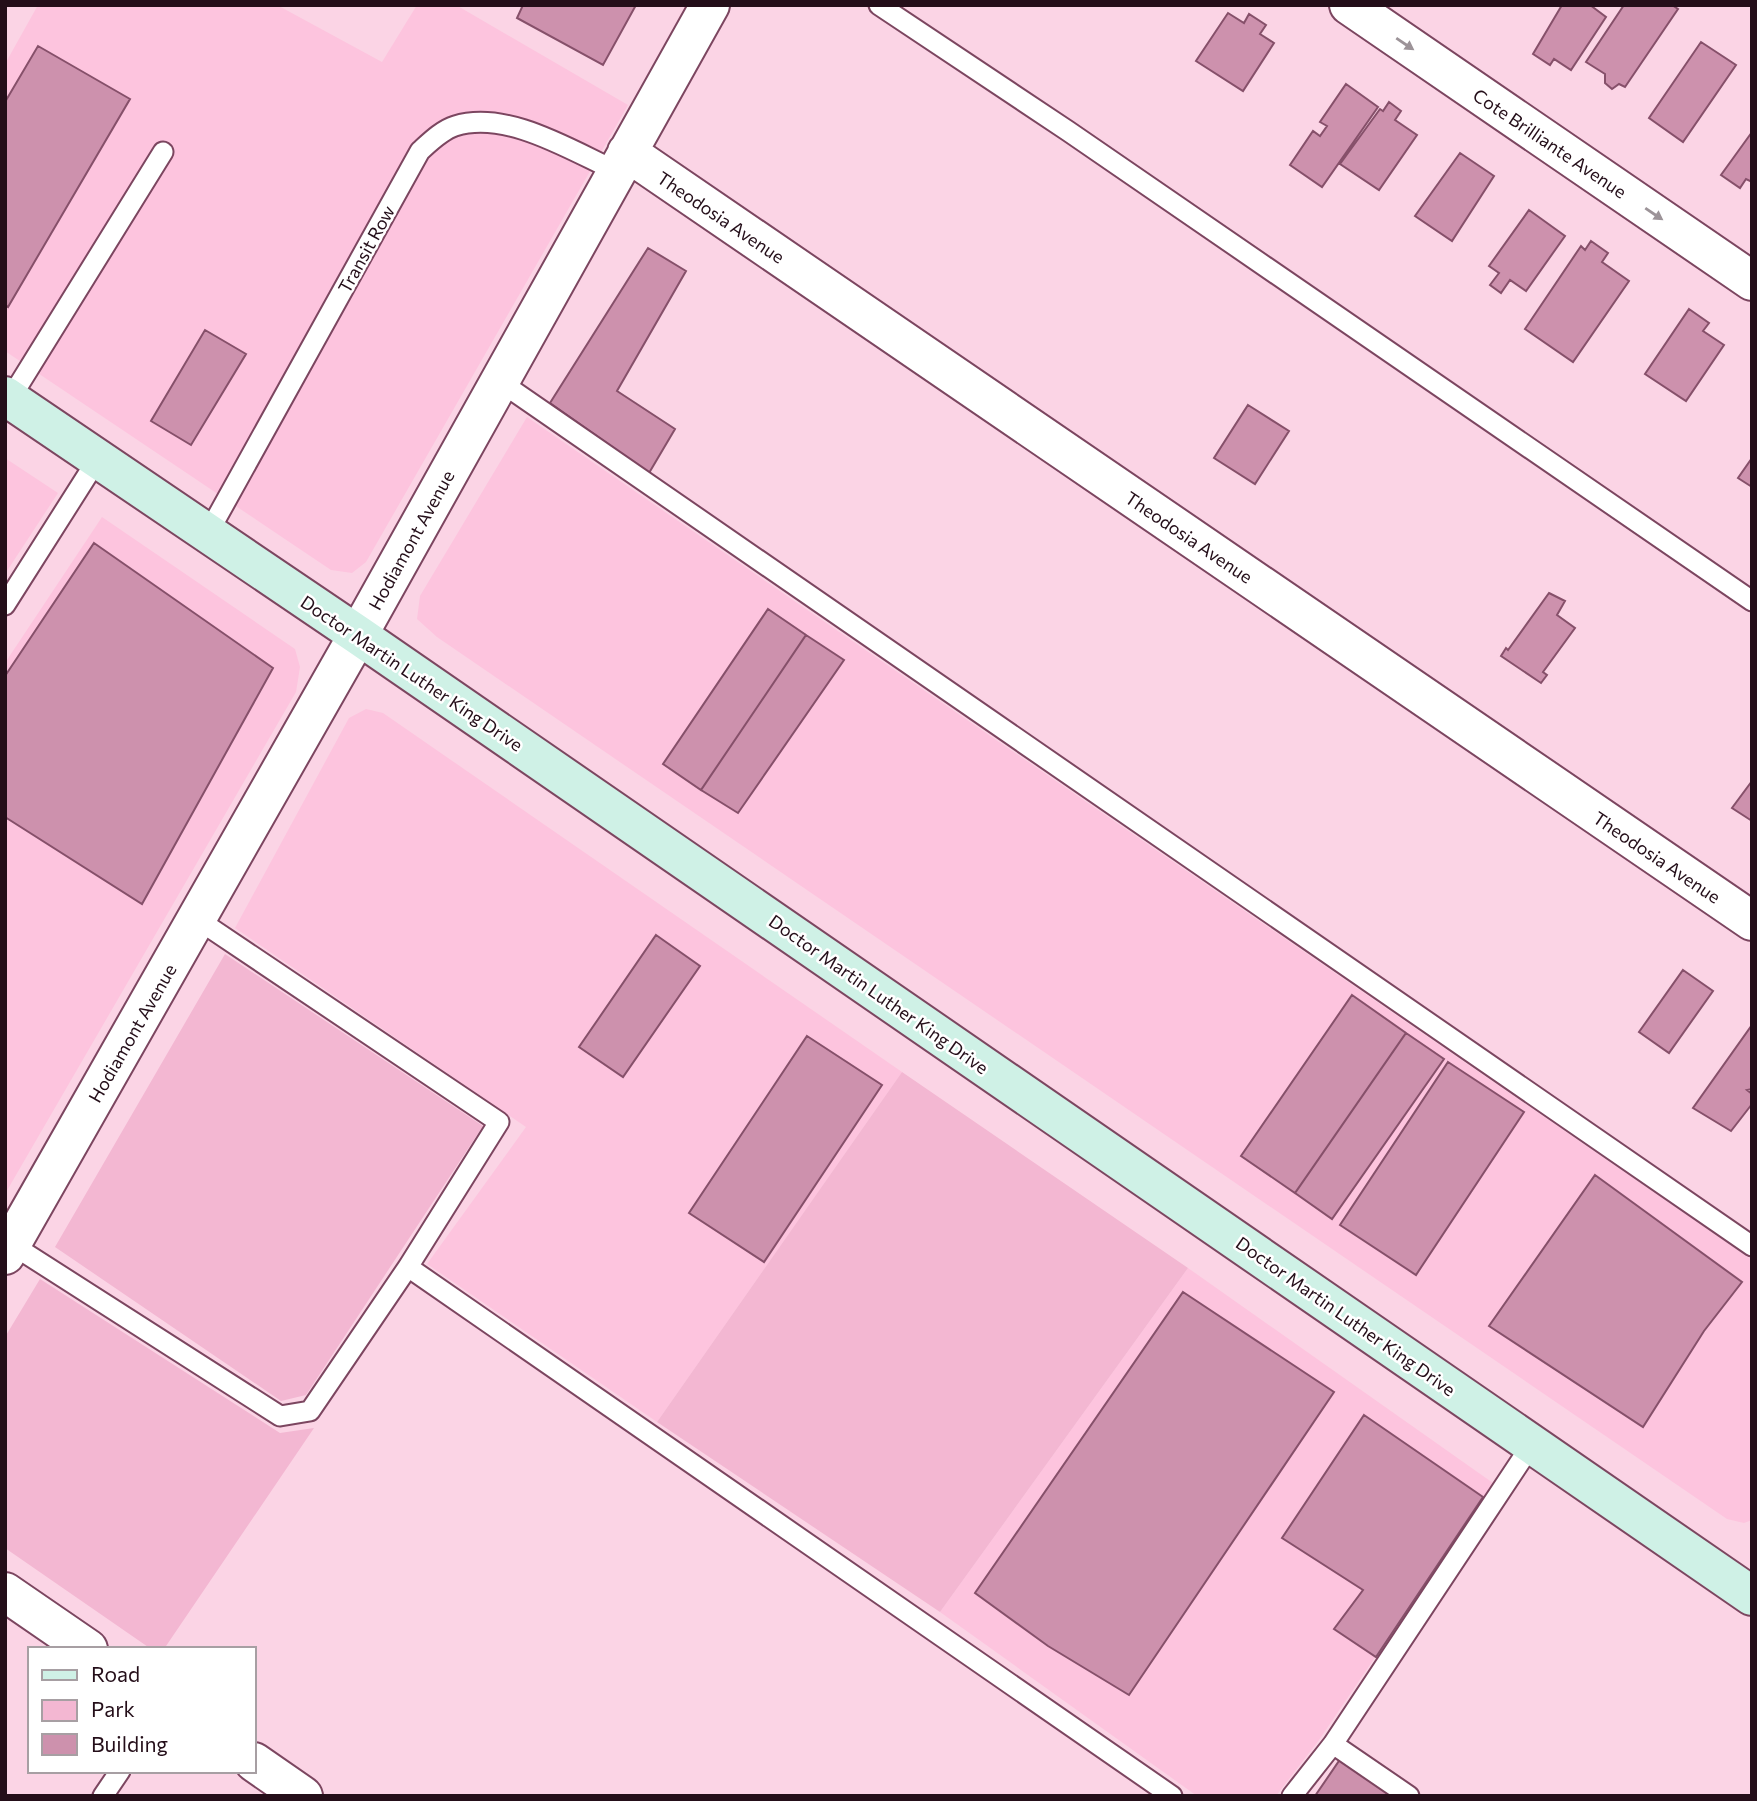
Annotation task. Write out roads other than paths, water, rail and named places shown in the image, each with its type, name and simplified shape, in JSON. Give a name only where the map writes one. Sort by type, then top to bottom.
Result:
[{"type":"main road","name":"Doctor Martin Luther King Drive","points":[[7,397],[358,635],[1752,1596]]},
{"type":"street","name":"Hodiamont Avenue","points":[[8,1249],[358,635],[709,5]]},
{"type":"street","name":"Cote Brilliante Avenue","points":[[1349,5],[1752,281]]},
{"type":"street","name":"Theodosia Avenue","points":[[621,162],[1752,921]]},
{"type":"street","points":[[5,1592],[85,1647]]},
{"type":"street","points":[[256,1763],[303,1796]]},
{"type":"lane","points":[[879,5],[1752,601]]},
{"type":"lane","name":"Transit Row","points":[[208,534],[420,151],[436,136],[455,126],[486,122],[535,132],[621,162]]},
{"type":"lane","points":[[7,397],[163,152]]},
{"type":"lane","points":[[499,381],[1752,1246]]},
{"type":"lane","points":[[5,605],[97,460]]},
{"type":"lane","points":[[8,1249],[280,1416],[310,1411],[408,1267],[499,1122],[197,919]]},
{"type":"lane","points":[[408,1267],[1172,1796]]},
{"type":"lane","points":[[1292,1796],[1333,1744],[1532,1444]]},
{"type":"lane","points":[[1333,1744],[1409,1796]]},
{"type":"lane","points":[[103,1796],[119,1773]]}]
